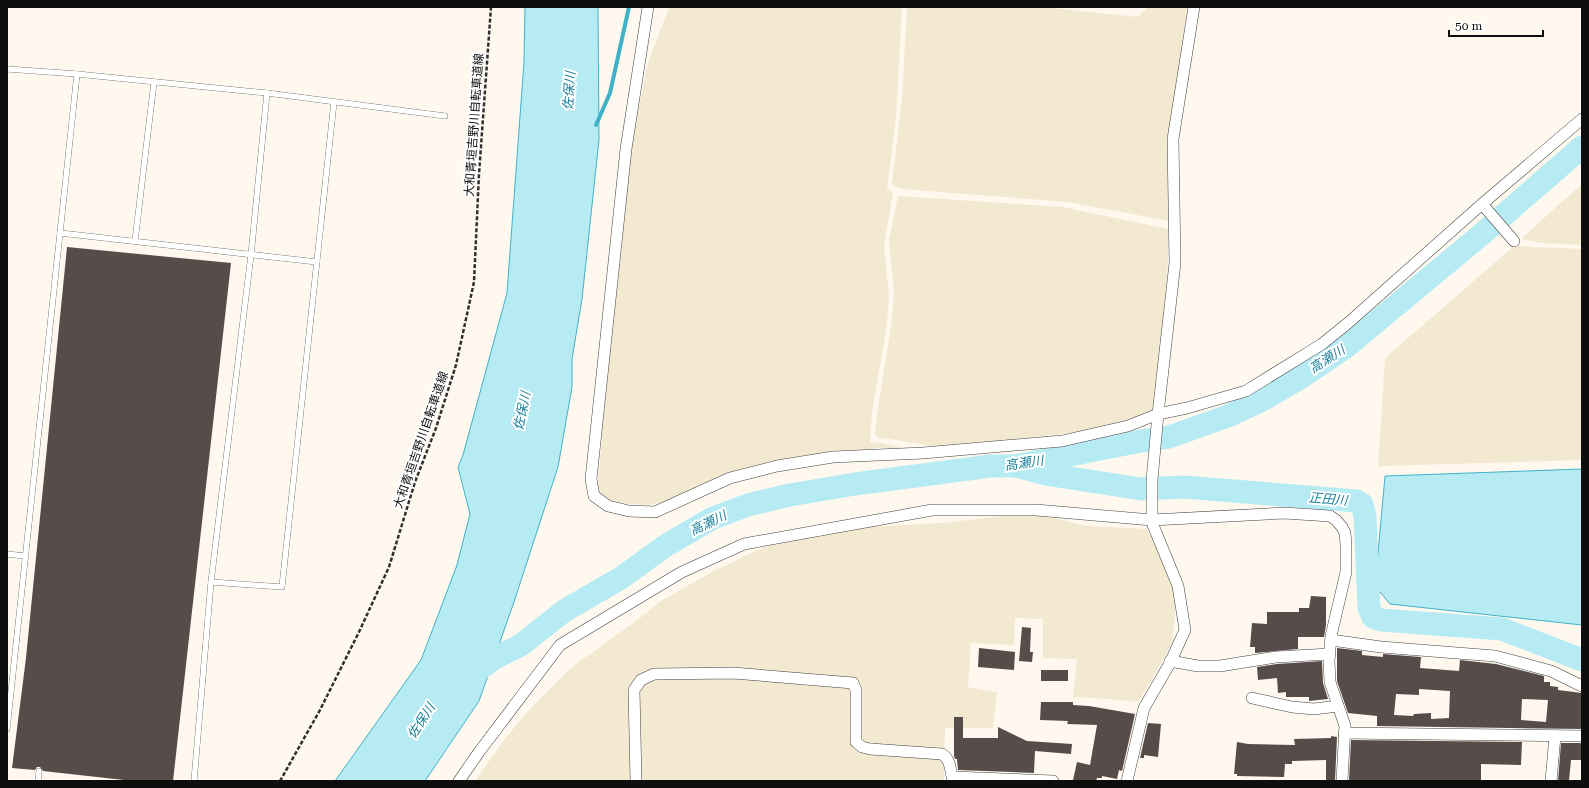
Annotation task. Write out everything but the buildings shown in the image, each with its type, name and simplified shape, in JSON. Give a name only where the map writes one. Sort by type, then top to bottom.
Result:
[{"type":"street","points":[[648,7],[626,149],[591,479],[594,496],[608,506],[629,511],[655,512],[730,478],[777,466],[832,457],[923,454],[1062,441],[1128,426],[1246,391],[1322,344],[1348,323],[1582,119]]},
{"type":"street","points":[[1127,781],[1144,708],[1185,630],[1178,586],[1152,520],[1152,480],[1174,263],[1173,139],[1194,7]]},
{"type":"street","points":[[1483,206],[1514,241]]},
{"type":"street","points":[[459,781],[479,752],[560,645],[682,572],[744,544],[932,510],[1036,510],[1152,520],[1284,513],[1330,516],[1336,520],[1345,533],[1346,572],[1330,640],[1330,682],[1345,726],[1342,781]]},
{"type":"street","points":[[1330,640],[1381,647],[1495,656],[1552,671],[1582,686]]},
{"type":"street","points":[[1170,661],[1198,666],[1220,666],[1276,657],[1330,654]]},
{"type":"street","points":[[636,781],[634,690],[641,680],[654,674],[732,673],[854,683],[856,690],[856,742],[862,747],[942,754],[947,757],[950,763],[952,777],[1053,781]]},
{"type":"street","points":[[1252,698],[1292,707],[1314,709],[1338,706]]},
{"type":"street","points":[[1344,733],[1582,736]]},
{"type":"street","points":[[1551,781],[1555,736]]},
{"type":"lane","points":[[7,69],[77,74],[267,93],[445,116]]},
{"type":"lane","points":[[7,729],[77,74]]},
{"type":"lane","points":[[135,241],[154,82]]},
{"type":"lane","points":[[194,781],[211,582],[251,255],[267,93]]},
{"type":"lane","points":[[211,582],[282,587],[334,102]]},
{"type":"lane","points":[[60,233],[317,262]]},
{"type":"lane","points":[[7,554],[25,556]]},
{"type":"lane","points":[[38,781],[40,771]]},
{"type":"path","name":"大和青垣吉野川自転車道線","points":[[280,781],[320,710],[359,632],[389,567],[415,482],[436,428],[456,365],[474,282],[478,174],[491,7]]},
{"type":"shaded area","points":[[669,7],[902,7],[896,119],[887,188],[893,192],[884,246],[889,296],[887,325],[872,412],[870,442],[883,443],[907,449],[876,448],[861,451],[843,450],[773,461],[722,477],[665,502],[647,505],[621,503],[607,499],[599,493],[597,485],[601,453],[603,415],[630,153],[647,66]]},
{"type":"shaded area","points":[[907,7],[1041,7],[1138,17],[1148,7],[1187,7],[1169,133],[1169,221],[1068,202],[901,189],[893,185],[902,98]]},
{"type":"shaded area","points":[[1582,184],[1582,245],[1544,243],[1524,240],[1523,237]]},
{"type":"shaded area","points":[[898,196],[1062,207],[1169,229],[1167,280],[1154,409],[1150,412],[1117,424],[1085,431],[1002,441],[937,447],[877,437],[875,434],[877,414],[892,319],[894,294],[889,240]]},
{"type":"shaded area","points":[[1514,246],[1582,249],[1582,460],[1382,466],[1378,469],[1385,358]]},
{"type":"shaded area","points":[[1012,515],[1044,516],[1087,526],[1146,529],[1167,564],[1175,587],[1175,617],[1172,644],[1139,701],[1135,702],[1073,697],[1077,659],[1043,658],[1043,619],[1015,618],[1014,645],[971,643],[968,687],[997,692],[993,728],[945,728],[944,781],[475,781],[504,740],[530,709],[570,669],[648,612],[659,602],[719,568],[755,551],[792,537],[830,529],[942,523]]},
{"type":"water","name":"佐保川","points":[[525,7],[598,7],[599,140],[582,299],[572,359],[572,387],[558,467],[514,602],[479,701],[425,781],[335,781],[421,660],[457,565],[470,514],[458,467],[463,455],[507,293],[524,62]]},
{"type":"water","points":[[1582,469],[1582,625],[1390,604],[1375,586],[1385,476]]},
{"type":"waterway","points":[[596,125],[610,93],[629,7]]},
{"type":"waterway","name":"高瀬川","points":[[469,676],[495,658],[521,645],[564,611],[621,578],[665,546],[713,518],[748,505],[790,495],[855,484],[991,466],[1014,466],[1141,441],[1169,437],[1228,416],[1264,399],[1300,378],[1346,347],[1482,234],[1582,147]]},
{"type":"waterway","name":"正田川","points":[[1020,467],[1045,474],[1141,489],[1184,487],[1357,501],[1362,504],[1365,516],[1369,608],[1373,617],[1381,620],[1502,629],[1582,660]]}]
